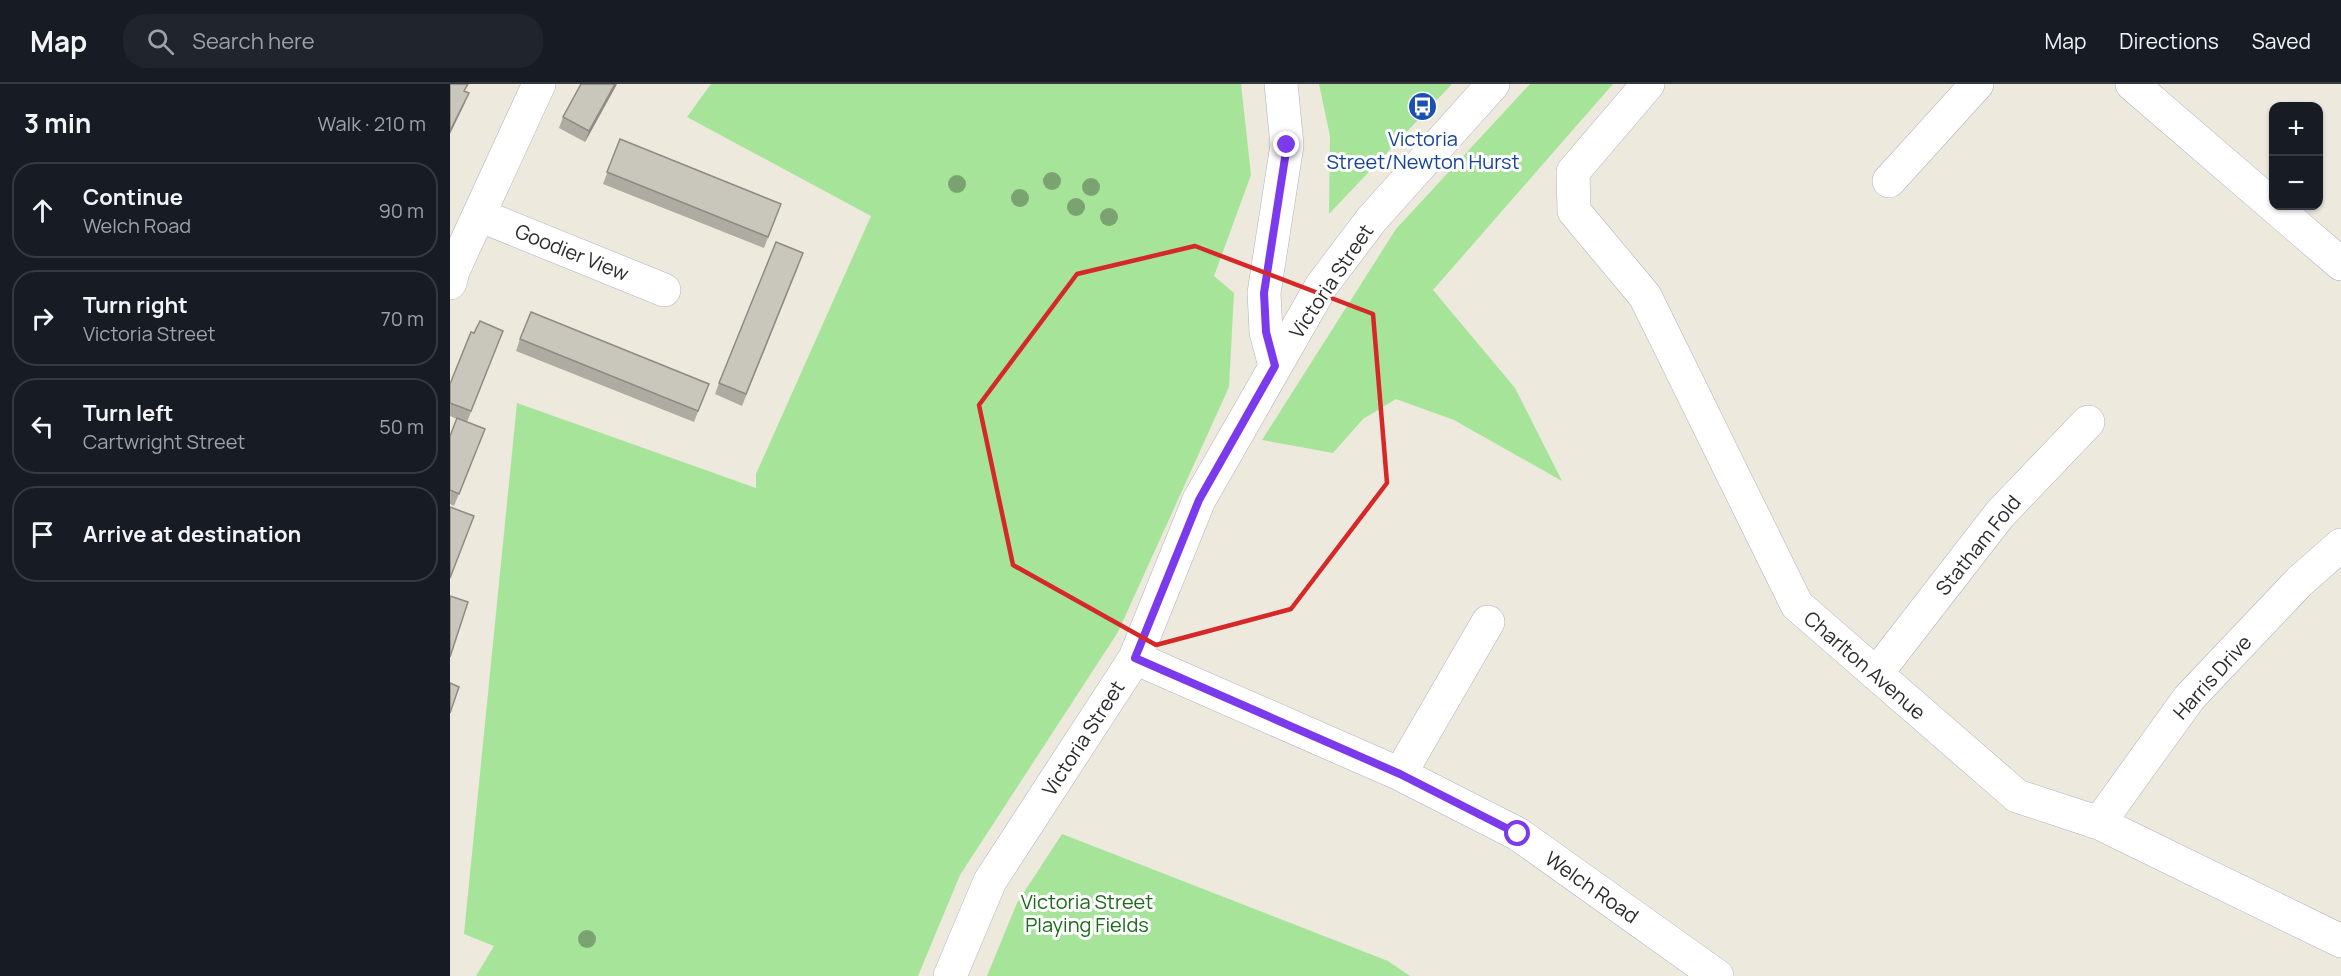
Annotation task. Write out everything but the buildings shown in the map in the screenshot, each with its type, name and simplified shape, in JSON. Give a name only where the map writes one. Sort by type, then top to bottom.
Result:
[{"type":"street","points":[[450,283],[453,271],[539,84]]},
{"type":"street","points":[[1275,366],[1266,332],[1264,293],[1287,145],[1281,84]]},
{"type":"street","name":"Victoria Street","points":[[950,976],[990,881],[1135,658],[1199,500],[1322,285],[1372,219],[1493,84]]},
{"type":"street","name":"Charlton Avenue","points":[[1648,84],[1573,172],[1574,211],[1645,296],[1797,605],[2017,796],[2099,823],[2341,941]]},
{"type":"street","points":[[1889,181],[1977,84]]},
{"type":"street","points":[[2132,84],[2341,264]]},
{"type":"street","name":"Goodier View","points":[[479,214],[664,290]]},
{"type":"street","name":"Statham Fold","points":[[1876,674],[2000,514],[2088,422]]},
{"type":"street","name":"Harris Drive","points":[[2099,823],[2189,698],[2299,582],[2341,545]]},
{"type":"street","points":[[1400,774],[1488,622]]},
{"type":"street","name":"Welch Road","points":[[1135,658],[1400,774],[1518,834],[1717,976]]},
{"type":"highlighted area","points":[[1195,246],[1373,314],[1387,483],[1291,609],[1156,645],[1013,565],[979,405],[1077,274]]},
{"type":"green space","points":[[711,84],[1241,84],[1251,175],[1214,276],[1234,293],[1229,387],[1118,632],[960,875],[918,976],[476,976],[494,946],[464,934],[517,403],[756,488],[756,474],[871,216],[687,117]]},
{"type":"green space","points":[[1319,84],[1452,84],[1329,214],[1330,136]]},
{"type":"green space","points":[[1530,84],[1613,84],[1433,290],[1515,388],[1562,481],[1454,420],[1396,399],[1363,419],[1333,453],[1262,440],[1396,229]]},
{"type":"green space","name":"Victoria Street Playing Fields","points":[[1062,834],[1388,961],[1410,976],[987,976],[1017,903]]},
{"type":"place","name":"Victoria Street/Newton Hurst","points":[[1423,107]]},
{"type":"route","points":[[1287,145],[1264,293],[1266,332],[1275,366],[1199,500],[1135,658],[1400,774],[1518,834]]}]
